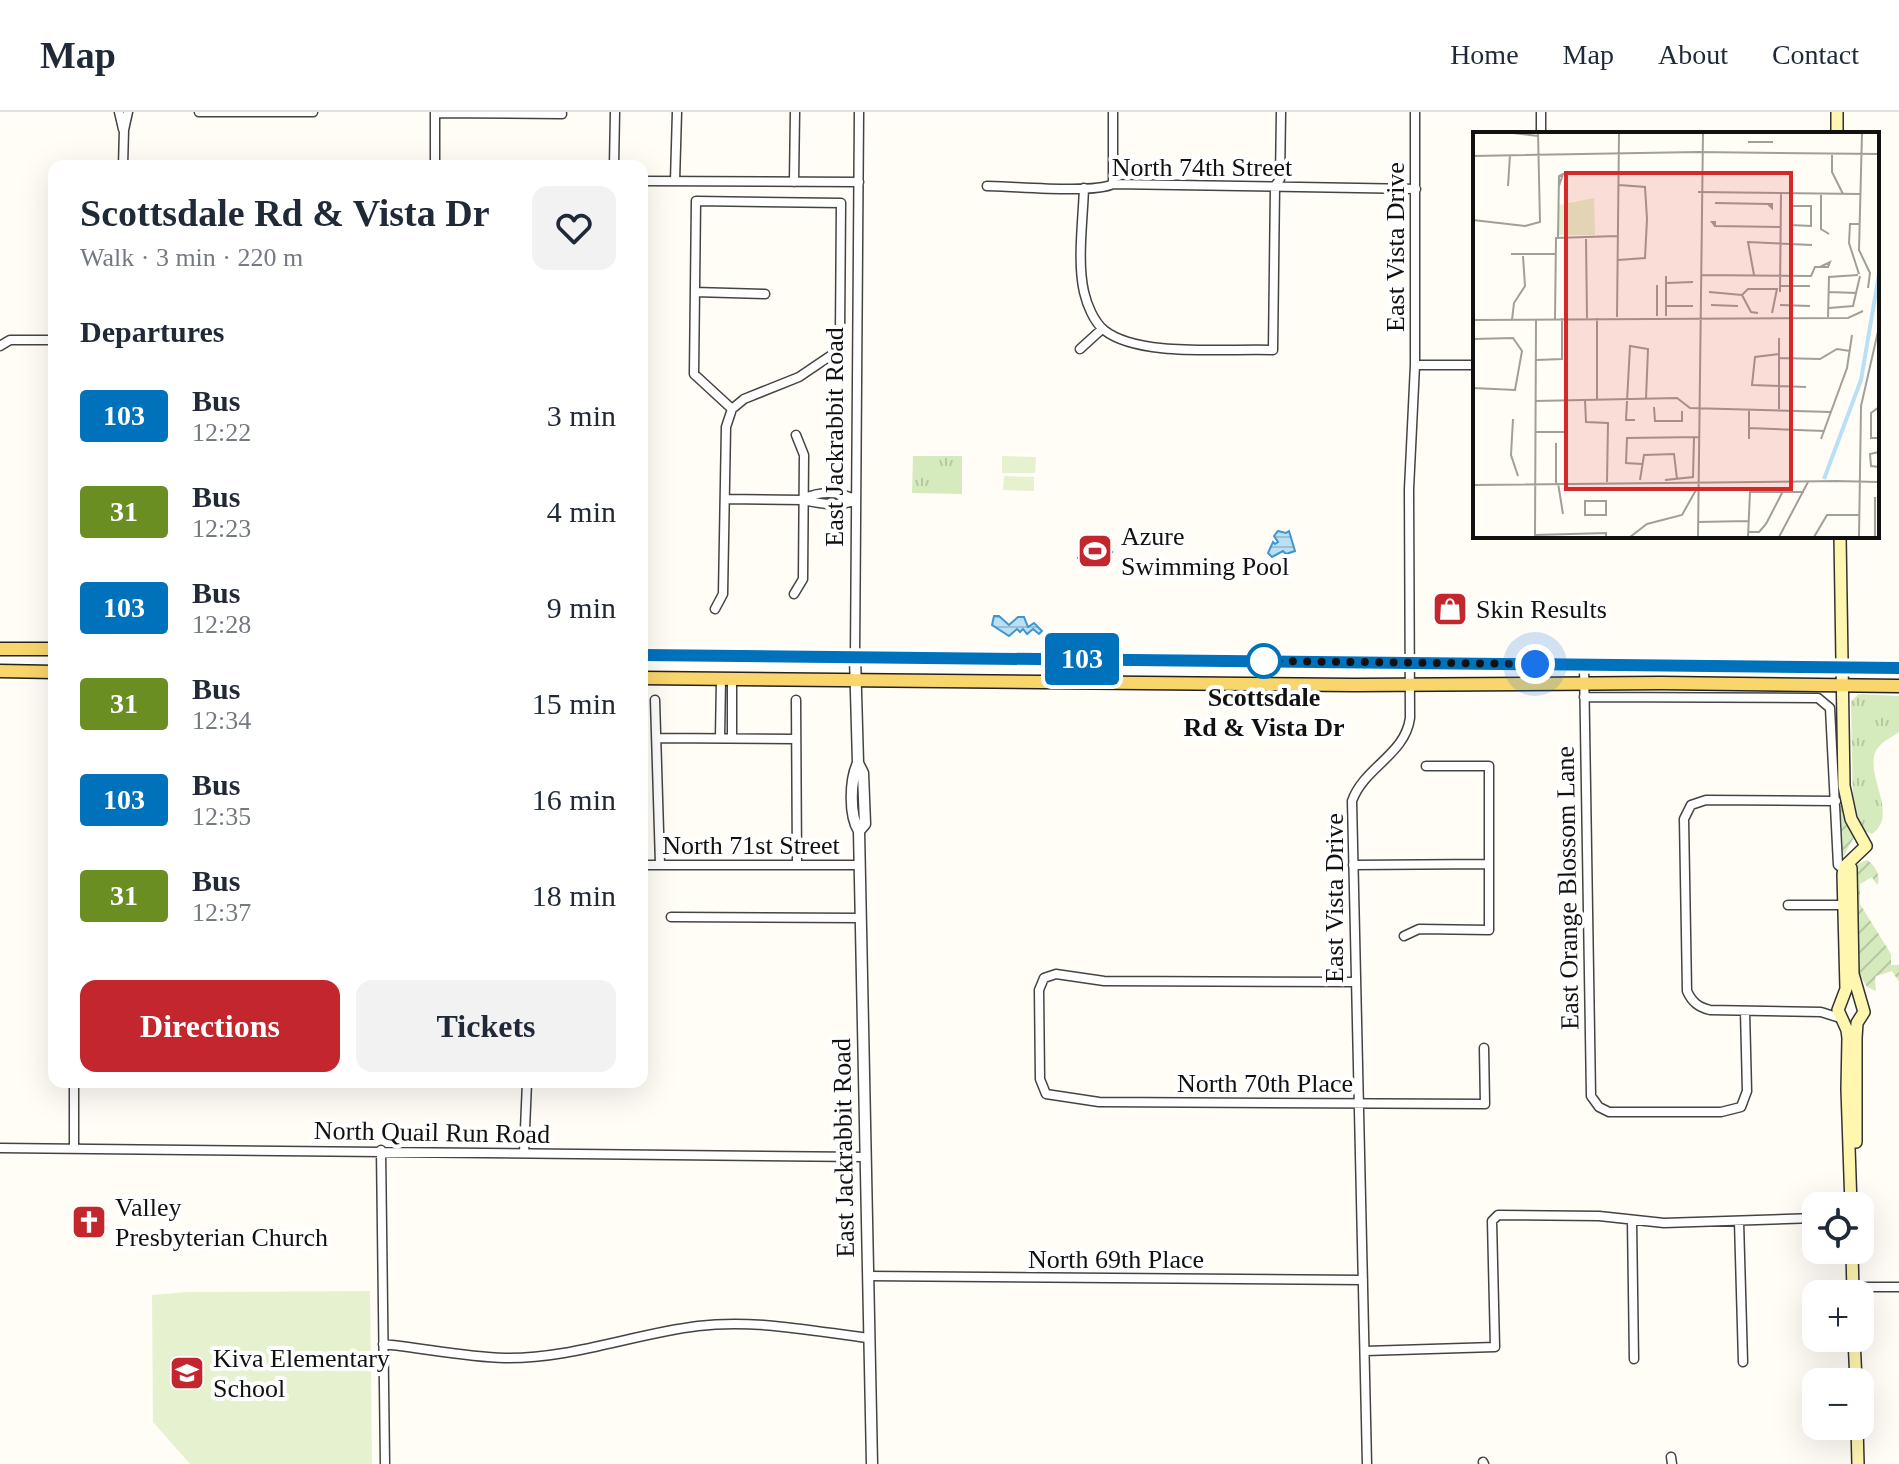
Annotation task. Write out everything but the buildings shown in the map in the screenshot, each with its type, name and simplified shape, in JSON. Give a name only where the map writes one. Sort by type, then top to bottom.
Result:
[{"type":"main road","points":[[1840,538],[1844,786],[1851,819],[1866,846],[1847,866],[1843,905],[1848,965],[1864,1012],[1847,1021]]},
{"type":"main road","points":[[0,649],[48,649]]},
{"type":"main road","points":[[648,655],[1899,668]]},
{"type":"main road","points":[[1052,659],[1052,683]]},
{"type":"main road","points":[[1111,683],[1114,660]]},
{"type":"main road","points":[[0,671],[48,672]]},
{"type":"main road","points":[[648,678],[1411,684],[1584,690],[1899,686]]},
{"type":"main road","points":[[1847,866],[1848,965],[1842,1003],[1847,1021],[1849,1053],[1847,1089],[1851,1192]]},
{"type":"main road","points":[[1842,1003],[1851,998],[1859,1001]]},
{"type":"main road","points":[[1857,1440],[1858,1464]]},
{"type":"street","points":[[119,112],[124,130]]},
{"type":"street","points":[[123,160],[128,112]]},
{"type":"street","points":[[199,112],[313,113]]},
{"type":"street","points":[[435,160],[435,112],[562,114]]},
{"type":"street","points":[[614,160],[615,112]]},
{"type":"street","points":[[675,181],[677,112]]},
{"type":"street","points":[[794,182],[795,112]]},
{"type":"street","name":"East Jackrabbit Road","points":[[859,112],[855,657],[858,763],[863,773],[865,824],[859,831],[872,1464]]},
{"type":"street","points":[[1113,112],[1113,184]]},
{"type":"street","points":[[1084,188],[1083,289],[1088,307],[1102,329],[1135,346],[1273,350],[1275,186],[1280,179],[1281,112]]},
{"type":"street","name":"East Vista Drive","points":[[1367,1464],[1352,801],[1358,787],[1404,740],[1410,718],[1409,489],[1415,365],[1415,112]]},
{"type":"street","points":[[648,181],[859,182]]},
{"type":"street","name":"North 74th Street","points":[[987,186],[1084,188],[1109,187],[1113,184],[1416,189]]},
{"type":"street","points":[[715,609],[723,594],[726,427],[732,409],[744,399],[799,377],[833,354],[840,335],[841,203],[696,201],[694,374],[732,409]]},
{"type":"street","points":[[695,292],[765,294]]},
{"type":"street","points":[[1080,349],[1102,329]]},
{"type":"street","points":[[0,346],[10,340],[48,340]]},
{"type":"street","points":[[1415,365],[1473,365]]},
{"type":"street","points":[[794,594],[803,579],[804,455],[796,435]]},
{"type":"street","points":[[725,499],[803,500],[814,494],[847,494],[856,500]]},
{"type":"street","name":"East Orange Blossom Lane","points":[[1584,665],[1591,1096],[1599,1107],[1609,1112],[1721,1112],[1741,1107],[1747,1091],[1745,1011]]},
{"type":"street","points":[[720,738],[726,679]]},
{"type":"street","points":[[726,679],[732,738]]},
{"type":"street","points":[[1584,690],[1818,698],[1830,708],[1838,865],[1847,866]]},
{"type":"street","points":[[655,700],[660,864]]},
{"type":"street","points":[[796,700],[797,864]]},
{"type":"street","points":[[657,738],[795,739]]},
{"type":"street","points":[[1404,936],[1419,929],[1489,930],[1489,766],[1426,766]]},
{"type":"street","points":[[1836,801],[1706,800],[1691,805],[1684,819],[1687,991],[1696,1004],[1710,1010],[1821,1012],[1847,1021]]},
{"type":"street","points":[[1353,865],[1489,864]]},
{"type":"street","name":"North 71st Street","points":[[648,865],[860,865]]},
{"type":"street","points":[[1788,905],[1843,905]]},
{"type":"street","points":[[671,917],[860,918]]},
{"type":"street","name":"North 70th Place","points":[[1354,982],[1104,981],[1056,974],[1044,978],[1039,990],[1040,1079],[1046,1094],[1099,1102],[1485,1104],[1484,1048]]},
{"type":"street","points":[[1821,1012],[1842,1003]]},
{"type":"street","points":[[74,1088],[74,1149]]},
{"type":"street","points":[[524,1153],[527,1088]]},
{"type":"street","name":"North Quail Run Road","points":[[0,1148],[864,1157]]},
{"type":"street","points":[[381,1150],[385,1464]]},
{"type":"street","points":[[1365,1351],[1495,1347],[1492,1221],[1498,1215],[1599,1216],[1632,1221],[1802,1219]]},
{"type":"street","points":[[1632,1221],[1634,1359]]},
{"type":"street","points":[[1739,1221],[1743,1362]]},
{"type":"street","name":"North 69th Place","points":[[868,1276],[1363,1280]]},
{"type":"street","points":[[1874,1289],[1899,1287]]},
{"type":"street","points":[[383,1344],[506,1358],[578,1351],[650,1333],[701,1325],[751,1323],[868,1338]]},
{"type":"green space","points":[[913,456],[962,456],[962,494],[912,493]]},
{"type":"green space","points":[[1002,456],[1036,457],[1035,473],[1002,473]]},
{"type":"green space","points":[[1004,476],[1034,477],[1034,491],[1003,490]]},
{"type":"green space","points":[[1858,694],[1899,696],[1899,732],[1877,749],[1873,763],[1883,817],[1872,834],[1863,831],[1853,805],[1851,702]]},
{"type":"green space","points":[[1833,703],[1841,801],[1854,837],[1842,859]]},
{"type":"green space","points":[[1867,860],[1879,878],[1877,885],[1872,877],[1860,884],[1860,904],[1891,954],[1891,965],[1899,965],[1899,982],[1892,971],[1876,976],[1876,991],[1867,987],[1858,972],[1856,868]]},
{"type":"green space","points":[[370,1291],[372,1464],[190,1464],[153,1422],[152,1295]]},
{"type":"water","points":[[1278,531],[1289,531],[1295,551],[1286,554],[1283,551],[1272,557],[1268,553],[1273,542],[1278,542],[1274,536]]},
{"type":"water","name":"Azure Swimming Pool","points":[[1092,538],[1097,544],[1096,548],[1104,542],[1112,552],[1105,561],[1097,559],[1089,562],[1086,559],[1082,563],[1078,558],[1082,554],[1079,550]]},
{"type":"water","points":[[994,616],[999,616],[1009,625],[1018,617],[1024,617],[1028,627],[1034,623],[1042,631],[1039,634],[1033,629],[1027,634],[1023,629],[1020,632],[1017,629],[1009,636],[992,625]]},
{"type":"bus line","name":"103","points":[[648,655],[1899,668]]},
{"type":"place","name":"Azure Swimming Pool","points":[[1095,551]]},
{"type":"place","name":"Skin Results","points":[[1450,609]]},
{"type":"place","name":"Scottsdale Rd & Vista Dr","points":[[1264,661]]},
{"type":"place","name":"Valley Presbyterian Church","points":[[89,1222]]},
{"type":"place","name":"Kiva Elementary School","points":[[187,1373]]},
{"type":"route","points":[[1264,661],[1535,664]]}]
